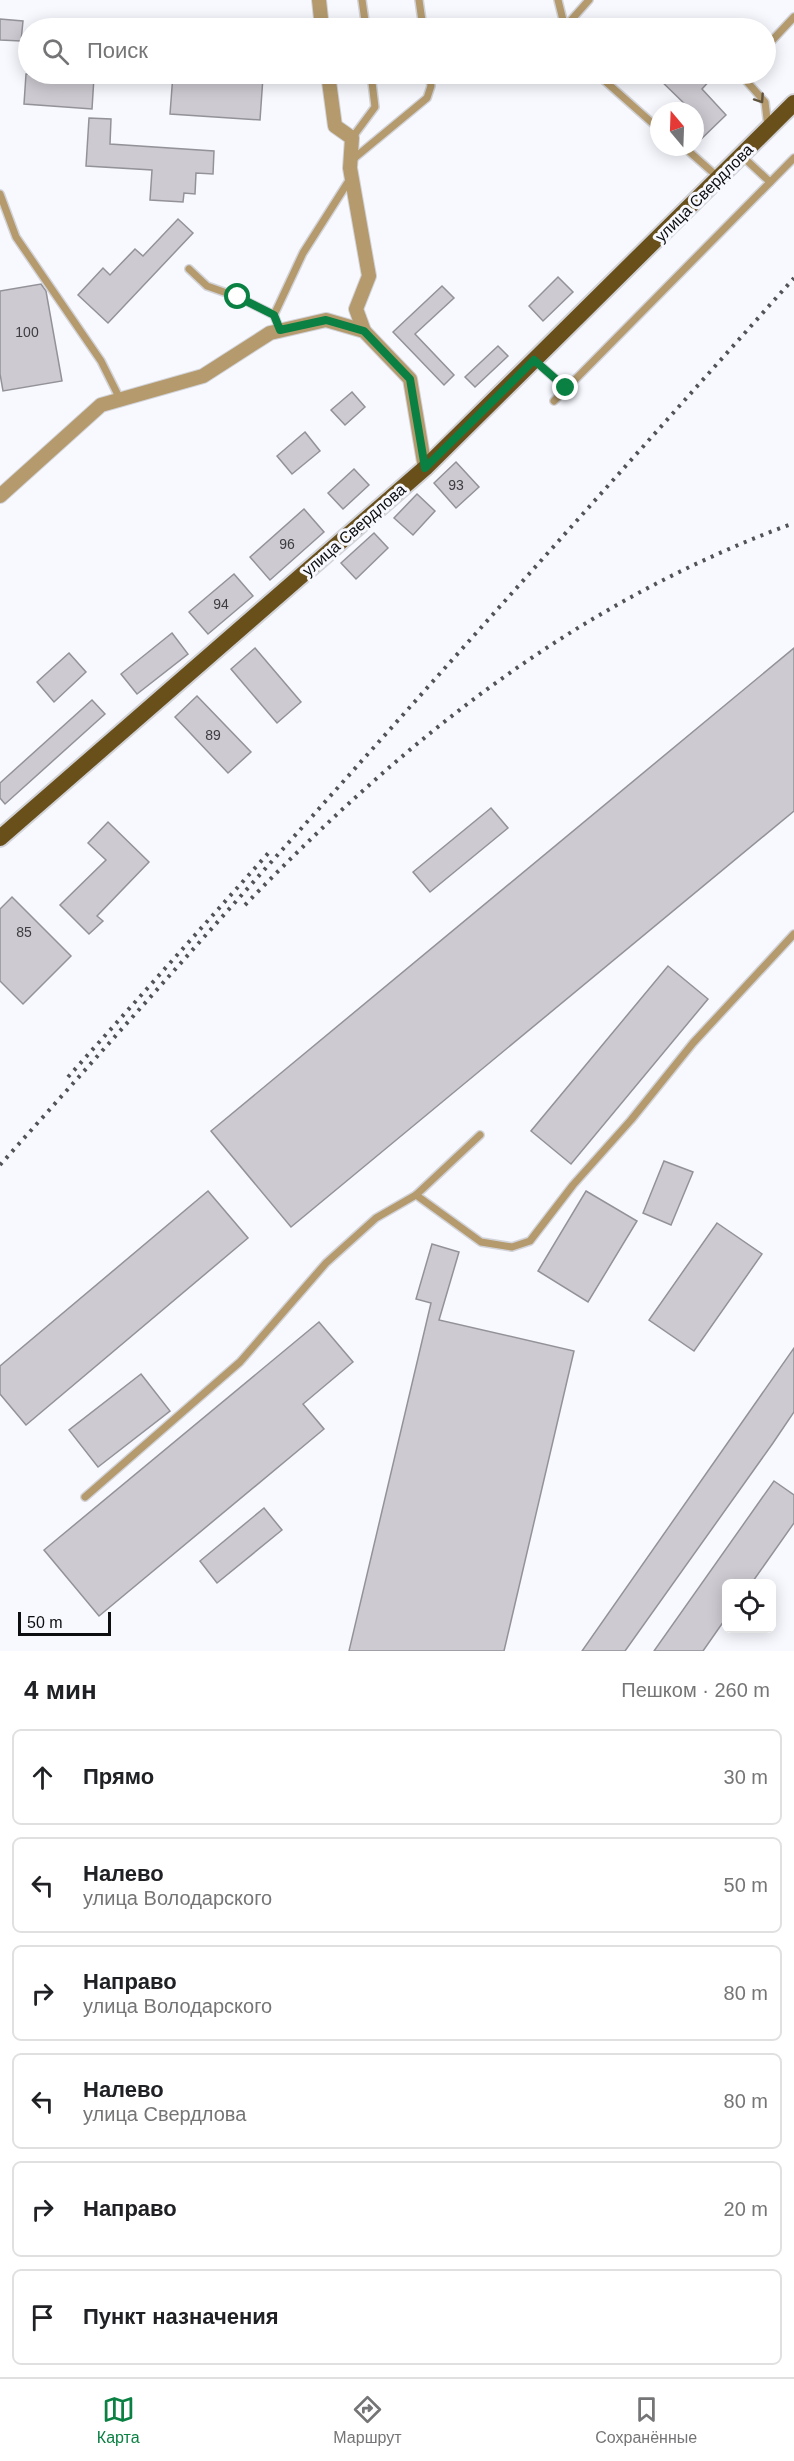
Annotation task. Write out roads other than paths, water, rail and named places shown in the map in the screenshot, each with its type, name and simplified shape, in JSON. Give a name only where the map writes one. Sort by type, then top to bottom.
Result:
[{"type":"main road","name":"улица Свердлова","points":[[0,838],[425,468],[794,103]]},
{"type":"street","points":[[319,0],[321,18]]},
{"type":"street","points":[[329,84],[335,126],[352,138],[351,177],[369,276],[356,309],[364,331],[410,379],[425,468]]},
{"type":"street","points":[[0,496],[101,405],[202,376],[270,333],[280,330],[326,320],[364,331]]},
{"type":"lane","points":[[362,0],[365,18]]},
{"type":"lane","points":[[418,0],[421,18]]},
{"type":"lane","points":[[558,0],[562,18]]},
{"type":"lane","points":[[574,18],[589,0]]},
{"type":"lane","points":[[776,36],[794,17]]},
{"type":"lane","points":[[352,138],[375,107],[372,84]]},
{"type":"lane","points":[[350,162],[427,98],[431,84]]},
{"type":"lane","points":[[608,84],[650,121]]},
{"type":"lane","points":[[749,84],[765,102],[768,129]]},
{"type":"lane","points":[[694,156],[719,178]]},
{"type":"lane","points":[[742,156],[770,182]]},
{"type":"lane","points":[[554,401],[794,158]]},
{"type":"lane","points":[[274,315],[303,253],[351,177]]},
{"type":"lane","points":[[0,194],[16,237],[101,361],[120,399]]},
{"type":"lane","points":[[189,269],[207,286],[238,297],[274,315],[280,330]]},
{"type":"lane","points":[[534,360],[566,388]]},
{"type":"lane","points":[[416,1195],[481,1242],[512,1247],[530,1241],[573,1185],[631,1120],[693,1043],[794,934]]},
{"type":"lane","points":[[85,1497],[240,1362],[326,1263],[376,1218],[416,1195],[480,1135]]},
{"type":"railway","points":[[0,1165],[794,278]]},
{"type":"railway","points":[[245,905],[367,787],[431,732],[497,682],[566,635],[638,593],[714,556],[794,523]]},
{"type":"railway","points":[[68,1077],[272,849]]}]
